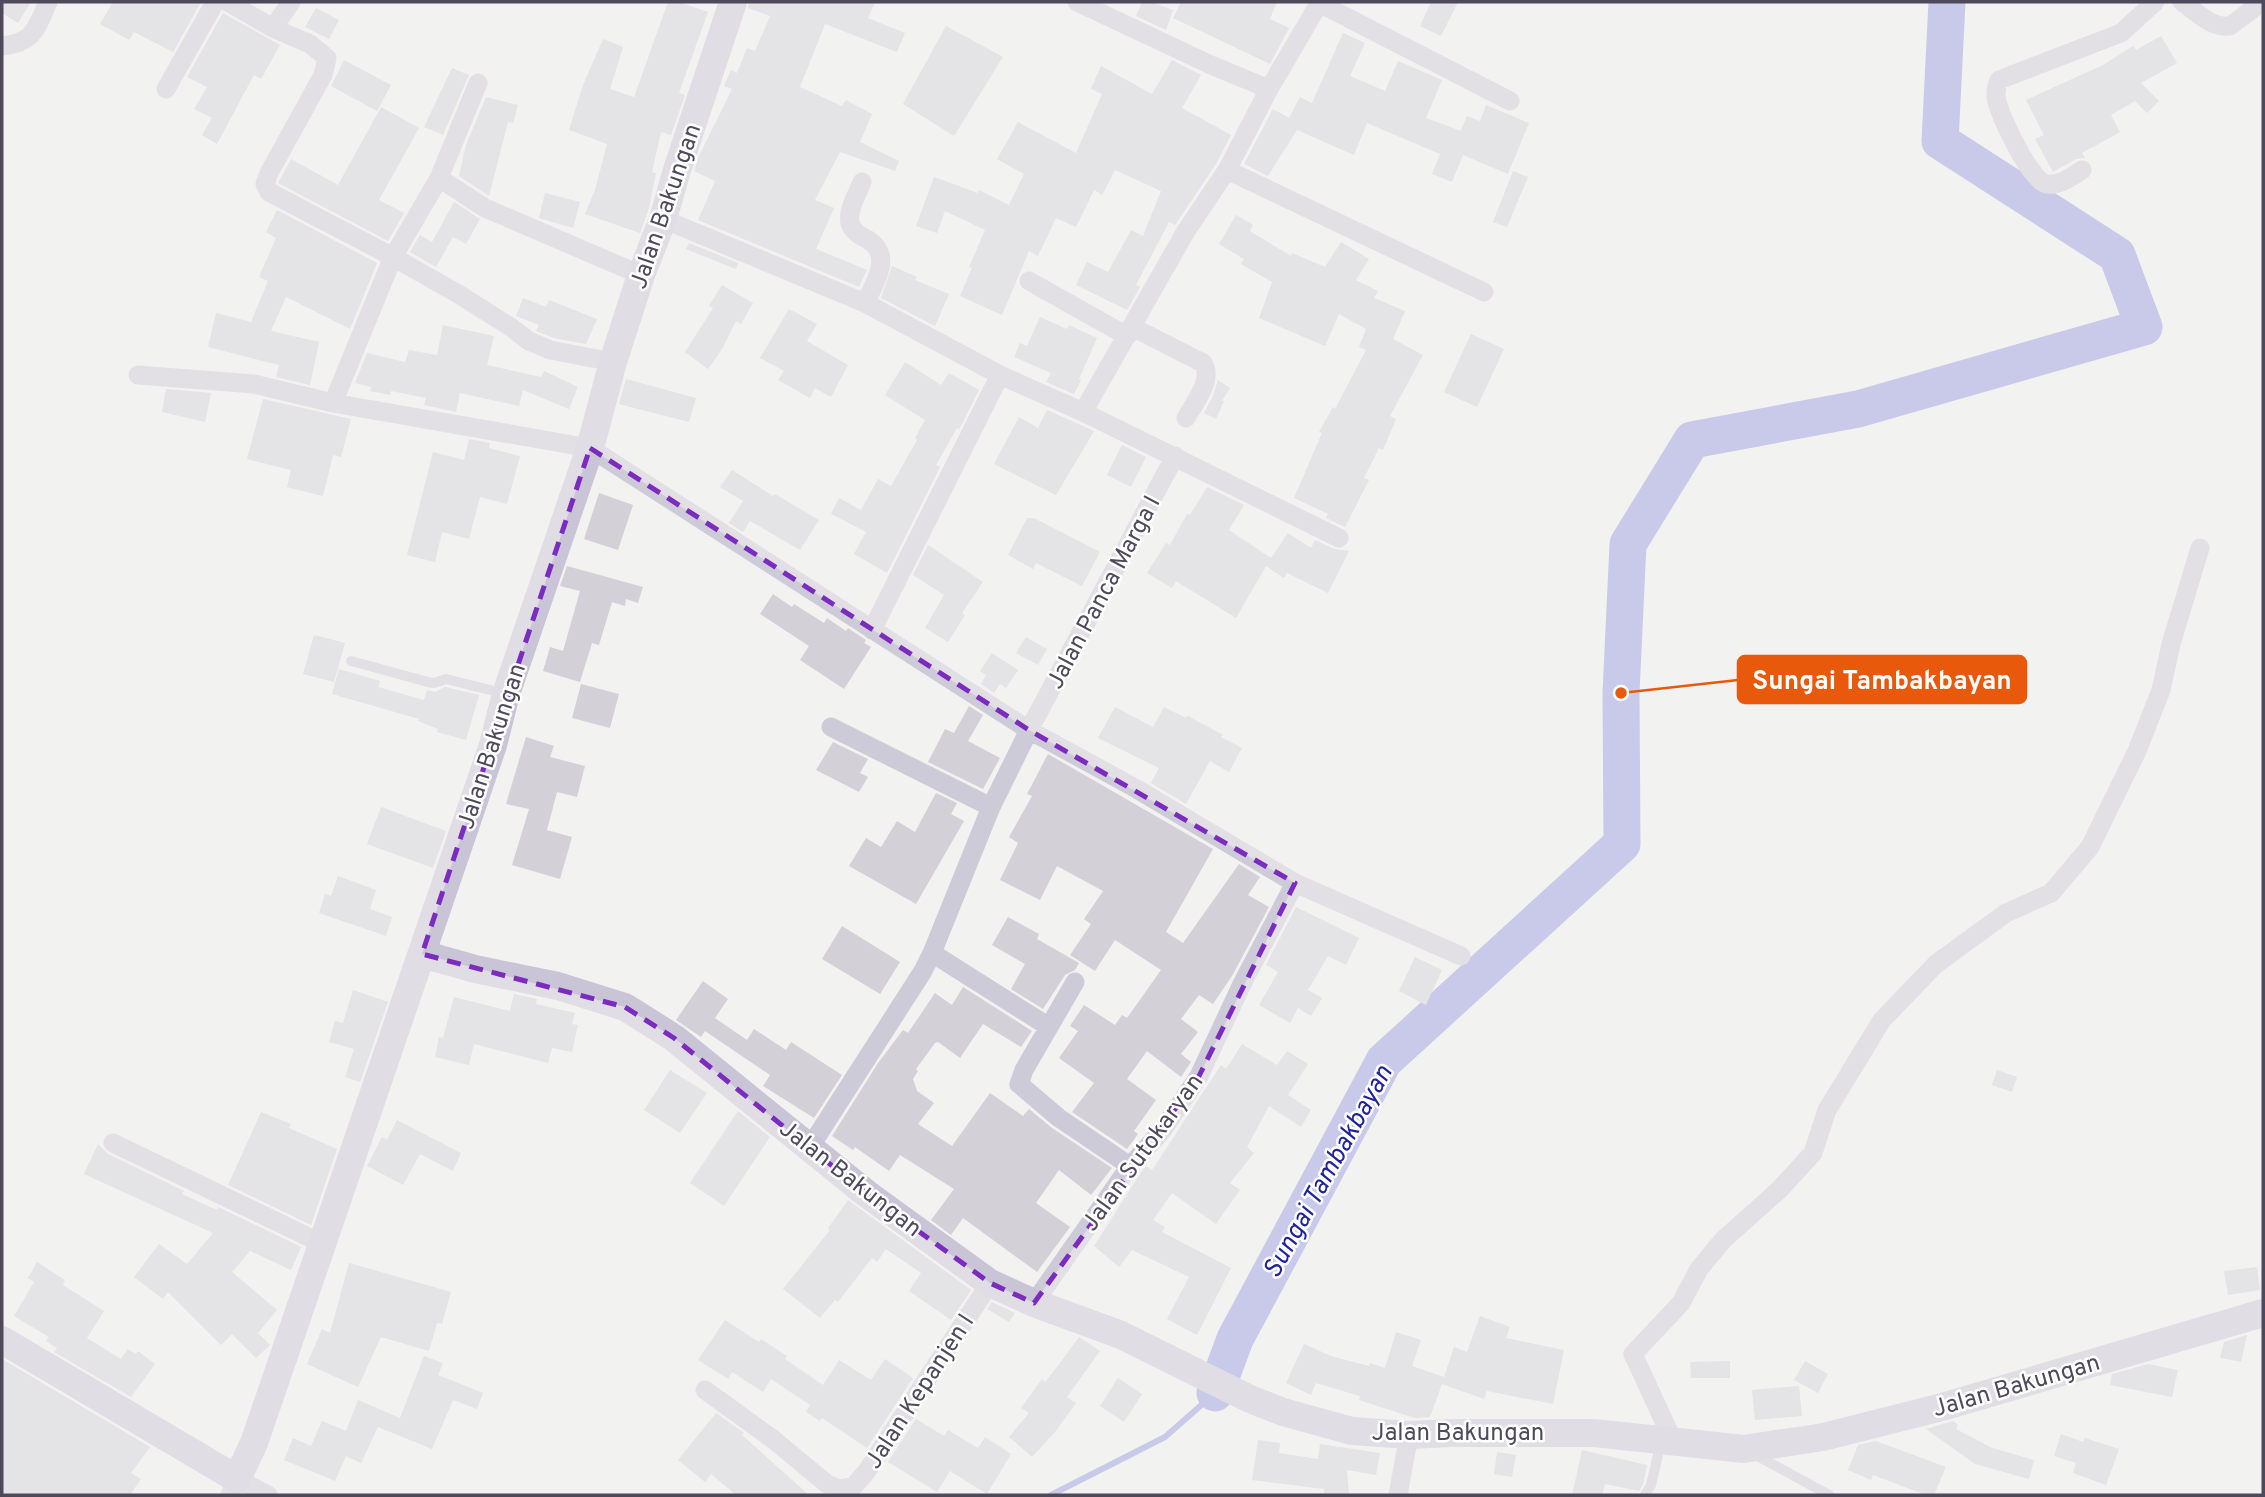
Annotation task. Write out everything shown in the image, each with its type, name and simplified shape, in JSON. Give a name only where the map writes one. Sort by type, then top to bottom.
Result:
[{"type":"main road","name":"Jalan Bakungan","points":[[733,2],[663,219],[641,275],[613,362],[590,448],[506,694],[493,745],[422,954],[475,969],[558,986],[625,1007],[674,1038],[867,1194],[990,1283],[1034,1303],[1121,1335],[1250,1399],[1283,1412],[1352,1431],[1409,1435],[1594,1433],[1744,1449],[1823,1437],[1942,1407],[2263,1313]]},
{"type":"main road","points":[[2,1340],[233,1487],[254,1443],[422,954]]},
{"type":"street","points":[[2,46],[15,45],[31,37],[48,2]]},
{"type":"street","points":[[166,89],[215,2]]},
{"type":"street","points":[[228,2],[273,28],[310,44],[327,58],[323,75],[269,173],[265,184],[269,192],[460,295],[529,341],[550,351],[613,362]]},
{"type":"street","points":[[273,28],[290,2]]},
{"type":"street","points":[[1077,2],[1115,10],[1211,65],[1269,89]]},
{"type":"street","points":[[1083,412],[1186,231],[1227,170],[1269,89],[1320,2],[1510,101]]},
{"type":"street","points":[[2082,170],[2062,182],[2050,185],[2039,181],[2017,146],[1996,100],[1998,80],[2121,33],[2155,2]]},
{"type":"street","points":[[2182,2],[2215,25],[2224,27],[2261,6]]},
{"type":"street","points":[[332,403],[393,257],[439,178],[478,83]]},
{"type":"street","points":[[1227,170],[1483,292]]},
{"type":"street","points":[[439,178],[485,208],[641,275]]},
{"type":"street","points":[[862,182],[850,212],[850,224],[860,235],[877,246],[882,254],[881,268],[865,303]]},
{"type":"street","points":[[663,219],[865,303],[1000,375],[1175,456],[1339,538]]},
{"type":"street","points":[[1029,281],[1130,332],[1203,363],[1207,368],[1206,382],[1186,418]]},
{"type":"street","points":[[138,375],[254,384],[332,403],[590,448],[1029,730],[1135,788],[1295,883],[1461,956]]},
{"type":"street","points":[[872,630],[1000,375]]},
{"type":"street","name":"Jalan Panca Marga I","points":[[810,1147],[932,953],[991,807],[1175,456]]},
{"type":"street","points":[[1668,1442],[1633,1353],[1681,1303],[1699,1269],[1723,1240],[1779,1190],[1813,1153],[1827,1110],[1882,1020],[1936,964],[2006,913],[2051,892],[2090,847],[2137,751],[2161,690],[2171,644],[2200,548]]},
{"type":"street","points":[[831,727],[991,807]]},
{"type":"street","name":"Jalan Sutokaryan","points":[[1034,1303],[1130,1166],[1162,1132],[1199,1076],[1242,984],[1295,883]]},
{"type":"street","points":[[932,953],[1049,1027]]},
{"type":"street","points":[[1076,982],[1018,1084],[1059,1118],[1130,1166]]},
{"type":"street","points":[[113,1143],[323,1244]]},
{"type":"street","name":"Jalan Kepanjen I","points":[[705,1390],[774,1440],[827,1484],[839,1489],[853,1487],[867,1471],[990,1283]]},
{"type":"street","points":[[1398,1495],[1409,1435]]},
{"type":"street","points":[[233,1487],[268,1495]]},
{"type":"lane","points":[[351,661],[428,682],[453,680],[506,694]]},
{"type":"lane","points":[[1645,1495],[1668,1442]]},
{"type":"lane","points":[[1744,1449],[1829,1495]]},
{"type":"highlighted area","points":[[590,448],[1029,730],[1295,883],[1199,1076],[1034,1303],[990,1283],[867,1194],[674,1038],[625,1007],[422,954]]},
{"type":"building","points":[[2,2],[31,2],[18,23],[2,13]]},
{"type":"building","points":[[113,2],[201,2],[173,52],[134,32],[129,40],[100,24]]},
{"type":"building","points":[[668,2],[678,2],[708,12],[679,93],[685,95],[671,135],[661,132],[652,172],[656,173],[649,208],[640,233],[585,214],[595,190],[607,144],[569,130],[583,85],[603,39],[623,47],[610,89],[634,97]]},
{"type":"building","points":[[749,2],[875,2],[868,18],[905,33],[897,52],[825,24],[800,87],[842,106],[846,100],[872,114],[860,142],[899,161],[895,171],[840,152],[815,200],[834,208],[816,249],[867,270],[859,287],[698,220],[715,181],[694,171],[699,156],[732,89],[724,86],[731,70],[737,73],[747,48],[755,51],[770,16],[748,8]]},
{"type":"building","points":[[1142,2],[1151,2],[1173,10],[1166,30],[1136,16]]},
{"type":"building","points":[[1181,2],[1277,2],[1270,19],[1289,28],[1270,64],[1173,18]]},
{"type":"building","points":[[1431,2],[1458,2],[1441,36],[1420,26]]},
{"type":"building","points":[[316,8],[339,20],[329,39],[305,27]]},
{"type":"building","points":[[223,13],[280,45],[261,79],[254,75],[217,144],[202,135],[212,118],[194,109],[207,87],[187,77]]},
{"type":"building","points":[[946,26],[1003,57],[954,136],[903,104]]},
{"type":"building","points":[[1343,33],[1365,43],[1350,76],[1385,91],[1398,61],[1442,80],[1426,118],[1461,131],[1467,116],[1480,121],[1486,105],[1529,123],[1508,174],[1463,155],[1452,182],[1432,174],[1440,154],[1367,123],[1354,155],[1297,130],[1268,176],[1244,164],[1273,109],[1289,118],[1300,97],[1312,103]]},
{"type":"building","points":[[2161,36],[2177,63],[2141,83],[2159,101],[2147,113],[2135,101],[2111,115],[2120,132],[2082,153],[2085,158],[2076,159],[2053,172],[2035,139],[2044,135],[2026,100],[2103,65],[2133,46],[2136,50]]},
{"type":"building","points":[[344,60],[391,85],[377,111],[331,86]]},
{"type":"building","points":[[1172,60],[1201,75],[1182,108],[1231,135],[1216,164],[1175,225],[1169,222],[1136,285],[1140,287],[1127,310],[1076,285],[1087,262],[1108,272],[1131,230],[1143,236],[1161,191],[1115,170],[1102,195],[1094,190],[1076,227],[1056,218],[1038,256],[1029,251],[1002,315],[960,296],[985,230],[945,211],[937,233],[916,226],[934,177],[978,193],[979,190],[1009,205],[1024,174],[997,159],[1018,122],[1076,153],[1102,94],[1091,89],[1101,66],[1152,94]]},
{"type":"building","points":[[452,68],[469,75],[443,135],[424,127]]},
{"type":"building","points":[[486,97],[518,105],[513,123],[508,122],[489,196],[459,176],[466,145]]},
{"type":"building","points":[[381,107],[419,128],[379,200],[404,213],[388,241],[278,183],[291,159],[338,185]]},
{"type":"building","points":[[1513,171],[1528,177],[1507,227],[1493,222]]},
{"type":"building","points":[[545,193],[580,202],[573,228],[539,218]]},
{"type":"building","points":[[454,202],[480,219],[466,244],[453,237],[436,267],[410,252],[420,235],[432,242]]},
{"type":"building","points":[[277,210],[377,263],[350,329],[286,297],[271,331],[319,342],[310,385],[276,377],[279,365],[208,347],[216,313],[251,322],[268,281],[259,277],[276,238],[266,232]]},
{"type":"building","points":[[1236,215],[1253,225],[1250,231],[1291,256],[1292,253],[1325,267],[1341,242],[1369,259],[1356,280],[1378,291],[1374,298],[1405,311],[1393,339],[1423,355],[1390,416],[1396,419],[1383,450],[1379,448],[1364,478],[1369,480],[1345,527],[1326,518],[1328,514],[1294,498],[1322,433],[1319,432],[1333,407],[1335,409],[1366,350],[1359,347],[1366,329],[1339,314],[1325,346],[1259,318],[1272,282],[1241,264],[1244,259],[1219,244]]},
{"type":"building","points":[[689,243],[738,263],[736,269],[686,249]]},
{"type":"building","points":[[892,266],[917,277],[915,280],[949,294],[935,326],[881,298]]},
{"type":"building","points":[[722,285],[753,303],[741,324],[736,321],[708,369],[685,352],[713,308],[709,306]]},
{"type":"building","points":[[523,298],[546,307],[549,300],[597,319],[586,344],[554,338],[536,331],[539,325],[516,316]]},
{"type":"building","points":[[789,309],[817,324],[807,341],[848,365],[831,397],[815,388],[810,398],[778,380],[784,371],[760,358]]},
{"type":"building","points":[[1040,317],[1067,329],[1069,325],[1097,338],[1074,394],[1046,382],[1051,373],[1014,357],[1020,343],[1027,346]]},
{"type":"building","points":[[443,325],[494,336],[487,365],[541,377],[544,371],[578,387],[569,409],[523,390],[519,406],[460,393],[456,412],[424,405],[426,398],[391,391],[390,395],[370,391],[371,387],[355,383],[367,353],[405,362],[409,350],[437,355]]},
{"type":"building","points":[[1471,334],[1504,349],[1477,407],[1444,392]]},
{"type":"building","points":[[905,362],[941,385],[949,373],[979,390],[936,465],[940,467],[887,573],[854,554],[866,532],[831,514],[839,498],[861,510],[878,479],[891,486],[917,440],[915,438],[925,420],[885,395]]},
{"type":"building","points":[[626,379],[696,398],[689,422],[619,404]]},
{"type":"building","points":[[1218,380],[1230,388],[1216,419],[1204,413]]},
{"type":"building","points":[[166,389],[211,393],[205,422],[162,412]]},
{"type":"building","points":[[263,399],[351,419],[341,457],[333,455],[323,496],[287,487],[291,470],[247,459]]},
{"type":"building","points":[[1047,410],[1094,431],[1056,495],[994,464],[1019,417],[1038,428]]},
{"type":"building","points":[[469,439],[490,443],[489,448],[520,456],[507,504],[480,497],[469,539],[442,532],[435,562],[407,555],[433,452],[464,460]]},
{"type":"building","points":[[1122,445],[1146,457],[1131,487],[1107,475]]},
{"type":"building","points":[[732,470],[773,496],[775,494],[819,520],[800,550],[750,521],[743,532],[729,523],[743,501],[720,487]]},
{"type":"building","points":[[1207,487],[1244,505],[1229,530],[1271,558],[1288,533],[1311,548],[1315,540],[1334,549],[1349,551],[1328,593],[1287,573],[1284,578],[1266,566],[1236,618],[1176,581],[1172,588],[1147,573],[1166,543],[1170,545],[1187,514],[1190,515]]},
{"type":"building","points":[[599,493],[633,505],[618,550],[584,539]]},
{"type":"building","points":[[1027,518],[1034,518],[1100,552],[1082,586],[1036,563],[1033,569],[1008,555]]},
{"type":"building","points":[[928,545],[983,582],[962,613],[965,615],[948,642],[925,628],[944,595],[913,575]]},
{"type":"building","points":[[567,566],[643,587],[638,603],[626,599],[625,606],[612,602],[599,645],[592,643],[580,682],[543,671],[550,647],[563,651],[580,591],[560,586]]},
{"type":"building","points":[[773,594],[824,623],[827,618],[866,640],[864,643],[871,647],[844,689],[800,660],[809,646],[760,614]]},
{"type":"building","points":[[314,635],[345,643],[334,682],[303,674]]},
{"type":"building","points":[[1026,637],[1047,649],[1038,665],[1016,653]]},
{"type":"building","points":[[992,653],[1018,670],[1006,688],[1000,684],[994,693],[981,684],[986,675],[980,671]]},
{"type":"building","points":[[339,669],[380,681],[378,687],[424,700],[427,690],[435,692],[445,687],[479,695],[466,740],[437,732],[438,729],[418,721],[419,719],[332,694]]},
{"type":"building","points":[[581,684],[619,694],[610,728],[572,718]]},
{"type":"building","points":[[969,706],[983,715],[968,741],[1000,758],[983,789],[928,762],[945,729],[954,733]]},
{"type":"building","points":[[1115,707],[1153,727],[1164,707],[1186,718],[1188,716],[1242,748],[1229,772],[1210,761],[1186,804],[1151,783],[1159,768],[1098,738]]},
{"type":"building","points":[[526,737],[554,746],[550,757],[585,766],[577,797],[557,792],[547,830],[572,837],[560,879],[512,865],[529,809],[506,804]]},
{"type":"building","points":[[833,742],[868,759],[860,773],[868,777],[859,792],[816,770]]},
{"type":"building","points":[[1048,754],[1213,849],[1166,932],[1183,943],[1239,864],[1260,877],[1248,895],[1269,907],[1232,976],[1213,1004],[1199,995],[1181,1019],[1198,1032],[1181,1054],[1191,1062],[1181,1077],[1147,1051],[1127,1079],[1156,1100],[1134,1131],[1138,1134],[1127,1149],[1072,1112],[1094,1083],[1059,1058],[1078,1031],[1070,1026],[1084,1005],[1115,1025],[1122,1015],[1127,1018],[1161,970],[1115,940],[1095,971],[1070,955],[1091,924],[1084,919],[1103,891],[1057,866],[1040,900],[1000,880],[1018,843],[1009,837],[1032,796],[1027,794]]},
{"type":"building","points":[[936,793],[957,803],[951,814],[964,821],[916,904],[849,866],[866,838],[881,847],[897,821],[915,832]]},
{"type":"building","points":[[381,807],[446,831],[433,868],[367,844]]},
{"type":"building","points":[[338,876],[376,890],[370,909],[392,917],[386,936],[319,913],[325,894],[331,896]]},
{"type":"building","points":[[1296,907],[1359,938],[1346,965],[1328,956],[1308,990],[1322,998],[1311,1016],[1298,1008],[1290,1023],[1259,1005],[1278,972],[1266,965]]},
{"type":"building","points":[[1008,917],[1039,934],[1037,939],[1079,963],[1075,970],[1065,975],[1043,1009],[1011,989],[1025,964],[992,945]]},
{"type":"building","points":[[842,926],[900,962],[880,994],[822,959]]},
{"type":"building","points":[[1415,957],[1442,970],[1426,1005],[1399,991]]},
{"type":"building","points":[[703,981],[728,999],[715,1018],[747,1040],[754,1029],[786,1050],[791,1042],[842,1075],[814,1118],[763,1086],[770,1075],[705,1031],[701,1037],[676,1020]]},
{"type":"building","points":[[963,987],[1032,1031],[1021,1047],[983,1024],[960,1058],[938,1042],[935,1043],[916,1069],[918,1071],[913,1079],[917,1091],[934,1103],[918,1124],[952,1146],[990,1093],[1023,1116],[1029,1109],[1052,1128],[1112,1168],[1091,1195],[1059,1170],[1036,1203],[1070,1227],[1037,1272],[963,1218],[951,1235],[931,1220],[954,1189],[900,1155],[889,1171],[855,1147],[853,1150],[832,1136],[878,1063],[903,1030],[908,1033],[935,993],[952,1005]]},
{"type":"building","points":[[353,990],[388,1002],[360,1082],[345,1077],[354,1049],[329,1042],[335,1021],[343,1023]]},
{"type":"building","points":[[514,994],[537,999],[536,1004],[575,1013],[572,1024],[578,1025],[572,1052],[552,1048],[548,1063],[474,1044],[469,1065],[435,1057],[439,1037],[443,1038],[454,997],[510,1011]]},
{"type":"building","points":[[1242,1044],[1277,1065],[1287,1051],[1308,1064],[1288,1095],[1311,1110],[1301,1127],[1269,1106],[1247,1147],[1254,1153],[1230,1183],[1240,1190],[1216,1224],[1172,1193],[1153,1220],[1165,1227],[1162,1232],[1231,1268],[1197,1335],[1167,1319],[1189,1277],[1132,1250],[1119,1267],[1094,1246],[1141,1172],[1146,1166],[1152,1170],[1221,1065],[1226,1069]]},
{"type":"building","points":[[670,1070],[707,1093],[680,1133],[644,1110]]},
{"type":"building","points":[[1997,1070],[2017,1077],[2012,1092],[1992,1085]]},
{"type":"building","points":[[738,1111],[770,1137],[724,1206],[690,1183]]},
{"type":"building","points":[[261,1112],[291,1124],[289,1128],[337,1149],[311,1225],[228,1185]]},
{"type":"building","points":[[397,1120],[461,1153],[453,1171],[420,1154],[403,1185],[367,1166],[382,1137],[387,1140]]},
{"type":"building","points":[[98,1144],[108,1154],[184,1191],[182,1194],[217,1210],[218,1207],[301,1247],[291,1270],[250,1251],[232,1272],[277,1310],[258,1333],[270,1345],[256,1358],[232,1334],[221,1345],[168,1292],[163,1299],[134,1277],[159,1244],[187,1264],[213,1233],[84,1174]]},
{"type":"building","points":[[848,1200],[971,1290],[951,1320],[909,1291],[921,1273],[886,1249],[877,1262],[872,1258],[838,1302],[835,1300],[820,1318],[783,1289],[830,1230],[828,1228]]},
{"type":"building","points":[[37,1262],[65,1280],[63,1285],[104,1311],[87,1338],[121,1359],[128,1349],[136,1354],[138,1351],[155,1364],[131,1397],[54,1352],[57,1348],[46,1341],[49,1337],[14,1316],[34,1282],[28,1278]]},
{"type":"building","points":[[349,1263],[451,1292],[442,1324],[437,1323],[429,1351],[381,1337],[358,1387],[307,1364],[322,1329],[330,1333]]},
{"type":"building","points":[[2257,1267],[2260,1290],[2228,1295],[2224,1271]]},
{"type":"building","points":[[992,1302],[1015,1313],[1009,1322],[987,1309]]},
{"type":"building","points":[[1480,1316],[1510,1327],[1506,1338],[1564,1350],[1553,1404],[1487,1391],[1484,1399],[1442,1384],[1430,1417],[1415,1418],[1359,1400],[1360,1396],[1316,1383],[1311,1395],[1286,1383],[1304,1344],[1331,1356],[1385,1368],[1396,1332],[1421,1340],[1412,1366],[1444,1377],[1454,1347],[1467,1352]]},
{"type":"building","points":[[725,1320],[787,1356],[785,1359],[823,1385],[839,1360],[871,1380],[885,1359],[913,1378],[867,1448],[822,1418],[820,1421],[806,1412],[810,1405],[771,1379],[763,1392],[732,1372],[728,1379],[698,1360]]},
{"type":"building","points":[[2247,1335],[2241,1362],[2220,1358],[2224,1342]]},
{"type":"building","points":[[1079,1337],[1100,1351],[1067,1397],[1076,1403],[1032,1457],[1009,1437],[1029,1413],[1021,1408],[1042,1379],[1045,1382]]},
{"type":"building","points":[[424,1356],[443,1363],[438,1375],[483,1393],[477,1409],[453,1400],[432,1449],[378,1427],[361,1463],[346,1456],[335,1481],[284,1460],[293,1438],[311,1446],[322,1421],[346,1431],[358,1400],[400,1418]]},
{"type":"building","points":[[2,1359],[150,1447],[131,1473],[141,1479],[130,1495],[2,1495]]},
{"type":"building","points":[[1730,1361],[1730,1378],[1691,1378],[1690,1362]]},
{"type":"building","points":[[1805,1361],[1828,1374],[1818,1393],[1794,1380]]},
{"type":"building","points":[[2148,1364],[2178,1370],[2172,1397],[2110,1385],[2112,1374]]},
{"type":"building","points":[[1118,1378],[1142,1394],[1124,1422],[1100,1406]]},
{"type":"building","points":[[1799,1386],[1802,1416],[1755,1420],[1752,1390]]},
{"type":"building","points":[[716,1413],[744,1433],[742,1435],[809,1495],[736,1495],[711,1474],[705,1482],[678,1460]]},
{"type":"building","points":[[916,1419],[944,1436],[948,1430],[978,1448],[985,1437],[1011,1454],[987,1494],[950,1471],[937,1492],[888,1462]]},
{"type":"building","points":[[1953,1421],[1958,1425],[1956,1429],[1992,1448],[2034,1460],[2029,1479],[1975,1464],[1926,1429]]},
{"type":"building","points":[[2061,1434],[2083,1442],[2085,1438],[2119,1449],[2106,1485],[2073,1473],[2076,1463],[2054,1456]]},
{"type":"building","points":[[1258,1440],[1280,1443],[1279,1453],[1318,1459],[1320,1444],[1380,1453],[1376,1475],[1347,1470],[1349,1495],[1324,1495],[1324,1489],[1252,1480]]},
{"type":"building","points":[[1876,1441],[1946,1467],[1934,1495],[1926,1495],[1873,1475],[1871,1480],[1848,1470],[1858,1445]]},
{"type":"building","points":[[1582,1450],[1647,1465],[1639,1491],[1605,1484],[1602,1495],[1572,1495]]},
{"type":"building","points":[[1497,1452],[1516,1455],[1512,1477],[1494,1474]]},
{"type":"waterway","name":"Sungai Tambakbayan","points":[[1215,1393],[1235,1339],[1384,1061],[1622,844],[1621,693],[1628,544],[1692,440],[1858,409],[2144,327],[2117,255],[1940,141],[1947,2]]},
{"type":"waterway","points":[[1051,1495],[1165,1437],[1215,1393]]},
{"type":"place","name":"Sungai Tambakbayan","points":[[1621,693]]}]
